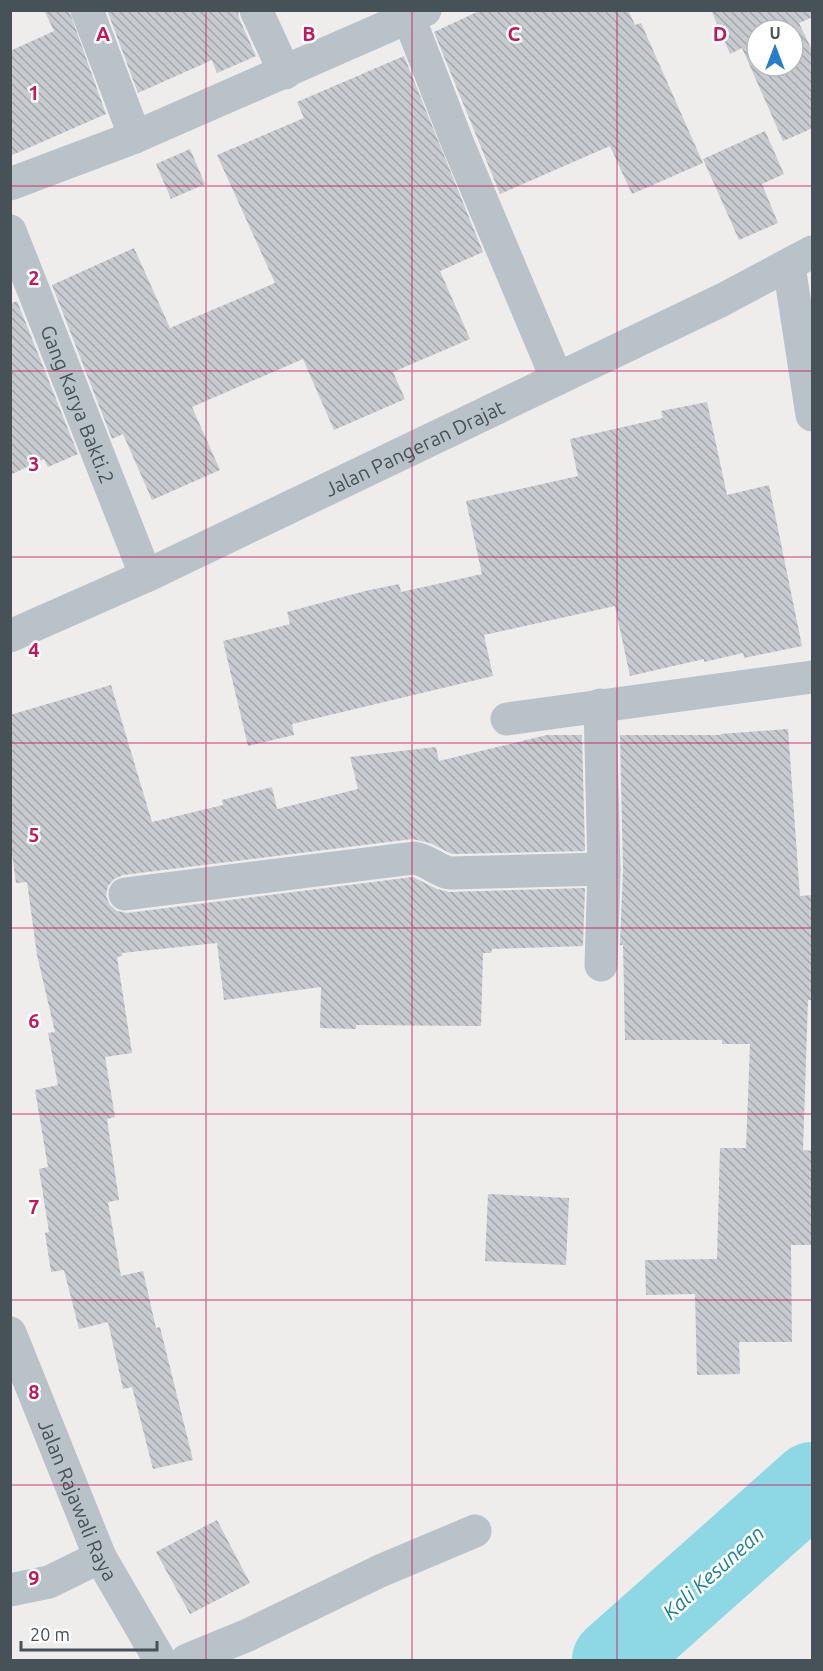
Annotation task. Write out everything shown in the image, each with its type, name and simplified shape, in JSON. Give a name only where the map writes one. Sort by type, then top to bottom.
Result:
[{"type":"street","points":[[87,10],[135,137]]},
{"type":"street","points":[[256,10],[285,73]]},
{"type":"street","points":[[10,184],[135,137],[417,13],[458,144],[557,379]]},
{"type":"street","name":"Gang Karya Bakti.2","points":[[10,231],[146,576]]},
{"type":"street","points":[[801,259],[813,415]]},
{"type":"street","name":"Jalan Pangeran Drajat","points":[[10,636],[146,576],[722,300],[801,259]]},
{"type":"street","points":[[507,719],[813,677]]},
{"type":"street","points":[[600,705],[604,869],[601,965]]},
{"type":"street","points":[[125,894],[414,858],[424,859],[449,873],[604,869]]},
{"type":"street","name":"Jalan Rajawali Raya","points":[[14,1348],[100,1557],[160,1660]]},
{"type":"street","points":[[187,1660],[248,1635],[380,1570],[475,1530]]},
{"type":"street","points":[[10,1590],[49,1582],[100,1557]]},
{"type":"building","points":[[44,10],[69,10],[106,114],[10,156],[10,51],[54,31]]},
{"type":"building","points":[[107,10],[238,10],[239,18],[256,56],[217,73],[212,60],[138,93]]},
{"type":"building","points":[[481,10],[628,10],[635,25],[641,23],[703,163],[632,194],[610,146],[500,194],[434,32]]},
{"type":"building","points":[[711,10],[813,10],[813,17],[805,20],[805,18],[745,18],[745,55],[742,48],[730,54]]},
{"type":"building","points":[[805,35],[813,52],[813,128],[783,141],[755,78],[805,78]]},
{"type":"building","points":[[404,56],[483,252],[440,271],[470,339],[393,372],[405,399],[334,430],[303,359],[192,407],[220,470],[152,500],[123,434],[112,439],[52,285],[134,248],[170,328],[275,283],[217,155],[304,118],[297,102]]},
{"type":"building","points":[[765,131],[784,174],[762,184],[778,223],[739,240],[703,159]]},
{"type":"building","points":[[190,149],[205,184],[171,199],[156,164]]},
{"type":"building","points":[[17,301],[78,454],[48,467],[44,459],[10,475],[10,304]]},
{"type":"building","points":[[707,402],[727,495],[769,485],[802,646],[744,658],[743,653],[704,662],[704,659],[630,676],[615,606],[484,635],[493,676],[292,724],[294,735],[248,746],[223,641],[290,624],[287,612],[365,591],[399,584],[401,592],[482,574],[466,501],[578,476],[570,439],[663,418],[661,411]]},
{"type":"building","points":[[111,685],[152,822],[223,805],[222,800],[272,787],[277,809],[358,789],[350,757],[436,747],[439,761],[547,735],[582,735],[585,851],[452,854],[430,843],[412,839],[123,875],[114,879],[108,886],[106,896],[110,905],[117,911],[127,913],[413,877],[437,889],[449,892],[585,888],[583,946],[492,949],[491,953],[483,953],[481,1026],[356,1025],[356,1029],[320,1028],[321,987],[224,1000],[217,943],[122,953],[122,956],[117,957],[132,1053],[105,1057],[115,1117],[107,1119],[119,1200],[108,1202],[121,1276],[143,1271],[156,1328],[160,1327],[193,1460],[153,1469],[132,1387],[123,1389],[108,1322],[79,1329],[64,1270],[51,1272],[45,1233],[49,1232],[39,1169],[48,1167],[35,1090],[58,1085],[48,1033],[55,1032],[37,955],[27,882],[16,883],[10,839],[10,715]]},
{"type":"building","points":[[788,729],[800,896],[813,895],[813,1000],[808,1000],[803,1150],[813,1151],[813,1245],[791,1245],[792,1342],[739,1342],[740,1374],[697,1375],[695,1294],[646,1295],[645,1260],[717,1259],[720,1148],[746,1148],[750,1044],[722,1044],[722,1040],[625,1040],[623,945],[620,945],[623,869],[620,735],[721,735]]},
{"type":"building","points":[[488,1194],[569,1198],[566,1265],[485,1261]]},
{"type":"building","points":[[217,1520],[250,1583],[190,1614],[156,1552]]},
{"type":"waterway","name":"Kali Kesunean","points":[[613,1660],[812,1483]]}]
